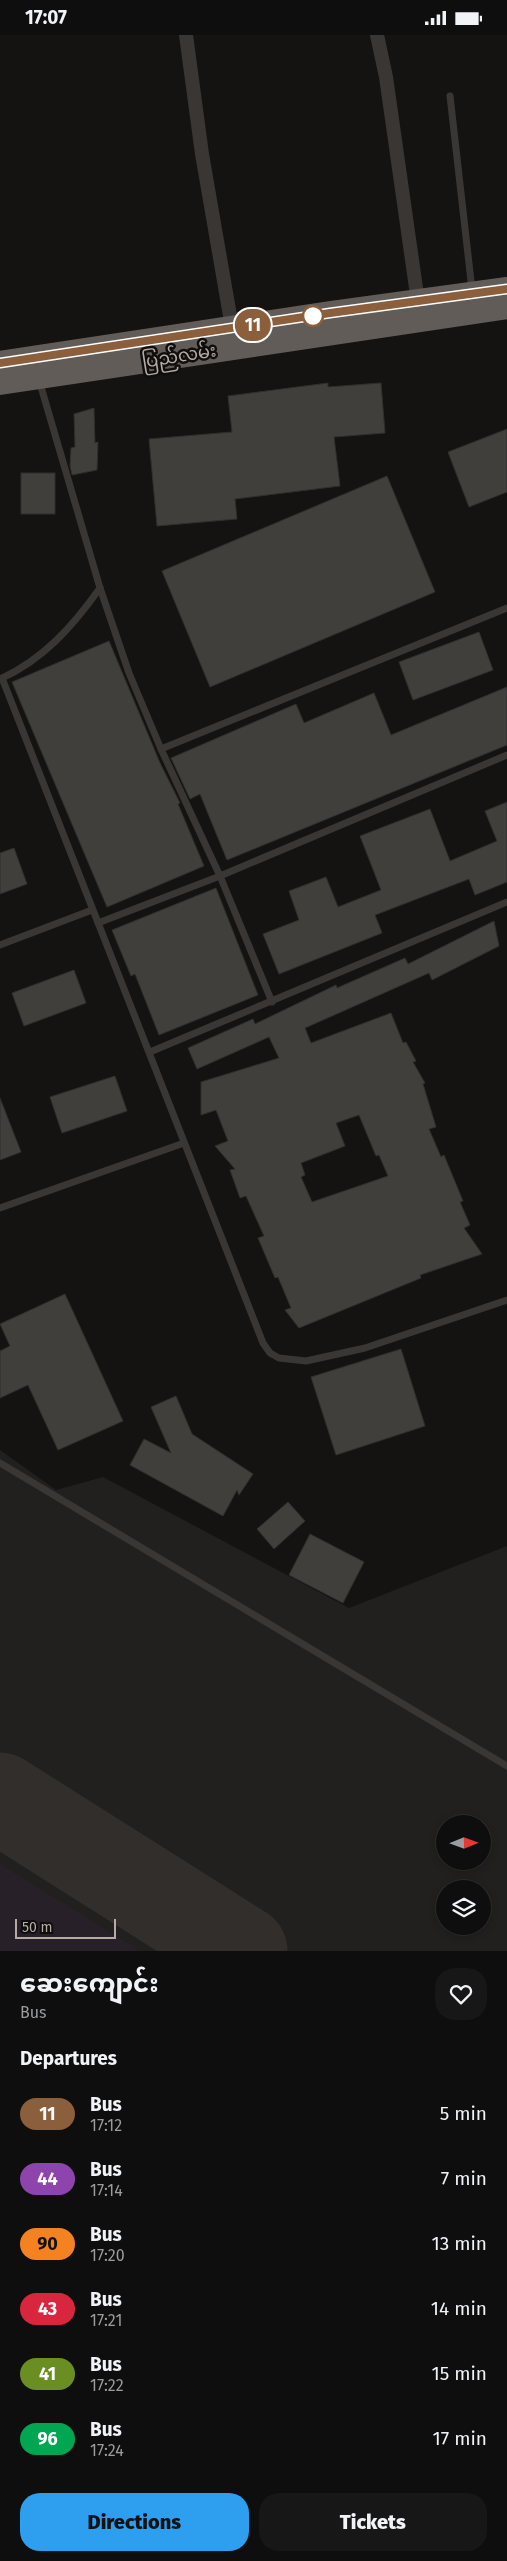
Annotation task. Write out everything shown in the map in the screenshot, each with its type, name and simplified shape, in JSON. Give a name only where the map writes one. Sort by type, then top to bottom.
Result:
[{"type":"highway","name":"ပြည်လမ်း","points":[[0,383],[36,368],[474,303],[507,289]]},
{"type":"highway","name":"ပြည်လမ်း","points":[[234,338],[418,302],[474,303],[507,307]]},
{"type":"highway","name":"ပြည်လမ်း","points":[[0,363],[36,368]]},
{"type":"street","points":[[186,35],[202,154],[234,338]]},
{"type":"street","points":[[377,35],[386,77],[418,302]]},
{"type":"lane","points":[[450,96],[474,303]]},
{"type":"lane","points":[[36,368],[100,588],[130,673],[161,749],[220,876],[272,1002]]},
{"type":"lane","points":[[100,588],[69,629],[35,661],[1,679],[150,1052],[263,1343],[270,1353],[279,1358],[306,1361],[365,1348],[507,1300]]},
{"type":"lane","points":[[161,749],[507,608]]},
{"type":"lane","points":[[98,923],[220,876],[507,755]]},
{"type":"lane","points":[[150,1052],[507,902]]},
{"type":"lane","points":[[0,945],[92,910]]},
{"type":"lane","points":[[0,1208],[184,1143]]},
{"type":"lane","points":[[0,1463],[507,1766]]},
{"type":"shaded area","points":[[0,1450],[56,1490],[103,1477],[349,1608],[507,1546],[507,1951],[0,1951]]},
{"type":"shaded area","points":[[0,1864],[140,1951],[0,1951]]},
{"type":"building","points":[[328,383],[328,387],[381,383],[385,433],[334,437],[340,486],[235,499],[237,519],[157,526],[149,439],[232,432],[228,396]]},
{"type":"building","points":[[94,408],[95,443],[98,442],[97,470],[72,475],[70,466],[71,448],[75,447],[74,414]]},
{"type":"building","points":[[507,429],[507,492],[469,507],[448,452]]},
{"type":"building","points":[[21,473],[55,473],[55,514],[21,514]]},
{"type":"building","points":[[387,476],[435,592],[210,687],[162,571]]},
{"type":"building","points":[[479,632],[493,670],[413,700],[399,662]]},
{"type":"building","points":[[109,641],[160,763],[180,803],[178,804],[204,866],[107,907],[12,682]]},
{"type":"building","points":[[507,687],[507,745],[227,860],[200,794],[190,799],[171,758],[296,704],[304,723],[374,693],[391,735]]},
{"type":"building","points":[[507,802],[507,882],[475,895],[469,879],[375,915],[382,933],[279,974],[263,934],[299,920],[289,891],[326,877],[338,907],[381,890],[360,836],[430,809],[450,861],[497,841],[485,811]]},
{"type":"building","points":[[14,848],[27,884],[0,894],[0,853]]},
{"type":"building","points":[[216,888],[258,995],[159,1035],[135,974],[131,976],[112,930]]},
{"type":"building","points":[[494,921],[499,946],[432,980],[429,973],[305,1028],[311,1043],[391,1013],[403,1043],[406,1042],[416,1061],[413,1062],[425,1083],[423,1084],[436,1127],[429,1129],[441,1157],[444,1155],[463,1201],[460,1202],[470,1225],[464,1228],[482,1254],[420,1275],[421,1278],[299,1328],[285,1310],[291,1308],[278,1277],[275,1278],[258,1238],[264,1236],[246,1196],[240,1198],[230,1170],[235,1169],[215,1146],[228,1141],[216,1110],[201,1115],[201,1082],[279,1058],[269,1037],[197,1069],[188,1048],[253,1019],[255,1024],[336,985],[337,988],[405,958],[408,964]],"holes":[[[359,1115],[376,1156],[379,1155],[388,1176],[312,1202],[301,1177],[305,1175],[301,1163],[345,1146],[336,1123]]]},
{"type":"building","points":[[74,970],[86,1003],[24,1026],[12,993]]},
{"type":"building","points":[[115,1076],[127,1111],[62,1133],[50,1097]]},
{"type":"building","points":[[0,1098],[21,1152],[0,1160]]},
{"type":"building","points":[[65,1294],[123,1421],[58,1450],[28,1385],[0,1398],[0,1351],[10,1346],[0,1324]]},
{"type":"building","points":[[401,1349],[425,1426],[336,1455],[311,1377]]},
{"type":"building","points":[[176,1396],[192,1434],[253,1474],[239,1495],[237,1490],[223,1516],[130,1465],[144,1439],[171,1453],[151,1407]]},
{"type":"building","points":[[288,1502],[305,1521],[274,1549],[257,1529]]},
{"type":"building","points":[[310,1534],[364,1562],[343,1603],[289,1575]]},
{"type":"runway","points":[[0,1798],[242,1951]]},
{"type":"bus line","name":"11","points":[[0,363],[330,313],[507,289]]}]
